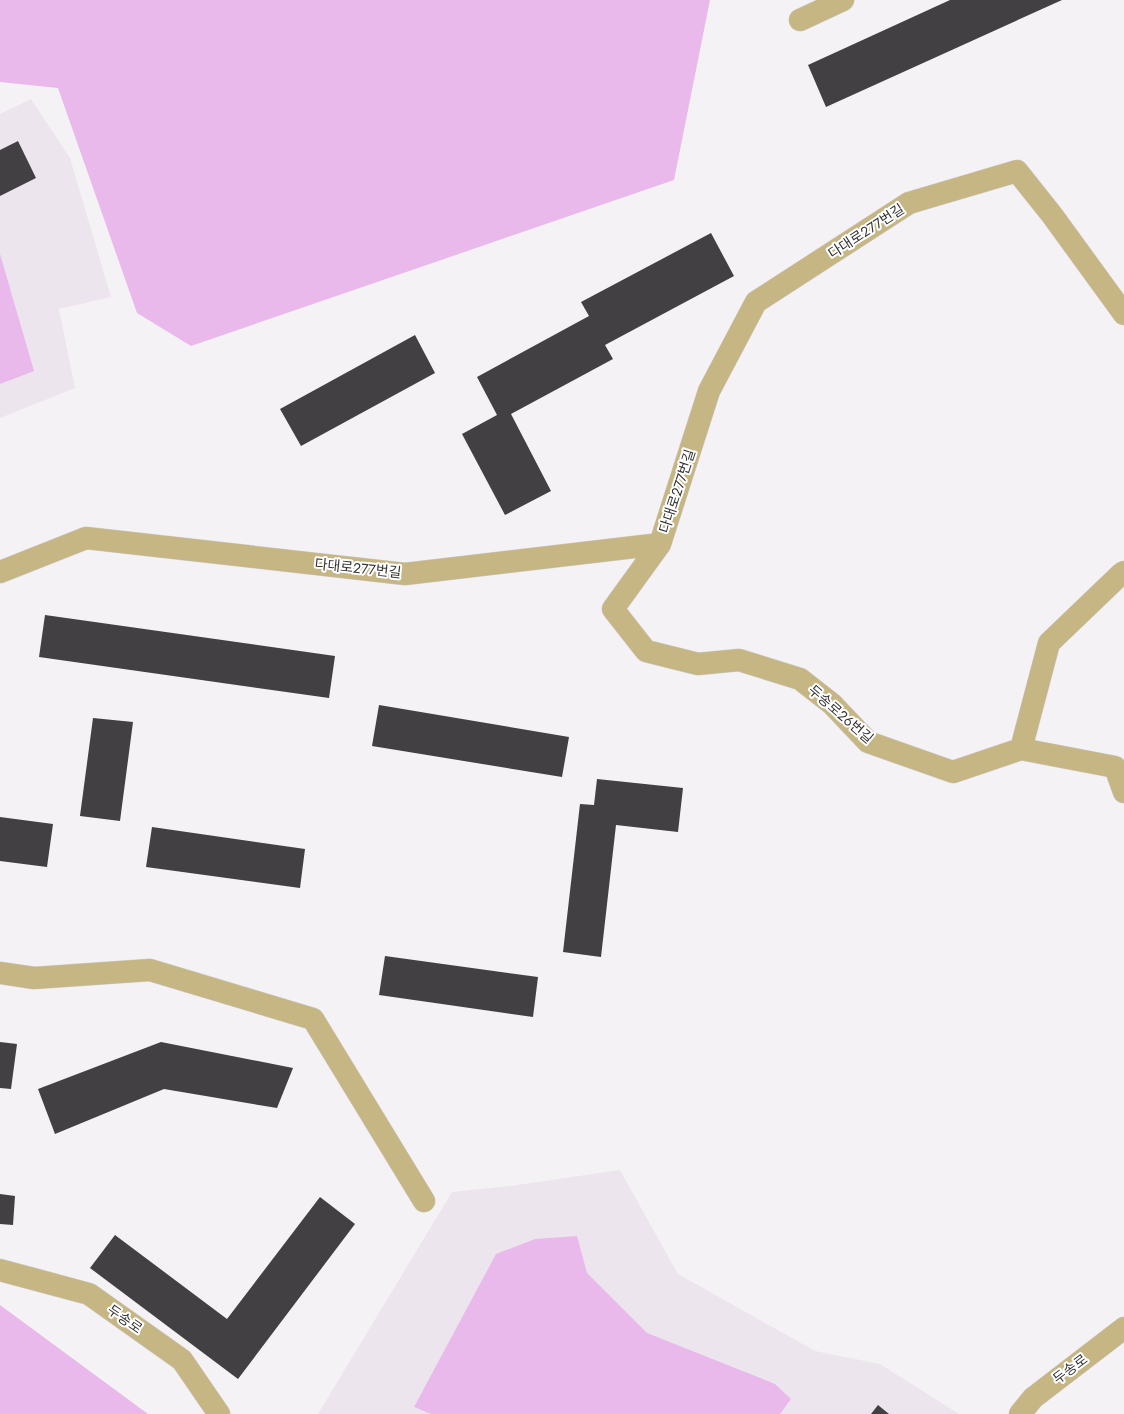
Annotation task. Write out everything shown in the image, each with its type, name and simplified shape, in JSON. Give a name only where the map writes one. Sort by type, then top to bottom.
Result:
[{"type":"street","points":[[800,20],[843,0]]},
{"type":"street","name":"다대로277번길","points":[[0,572],[86,538],[405,574],[660,544],[709,391],[756,302],[909,203],[1016,171],[1052,215],[1124,314]]},
{"type":"street","name":"두송로26번길","points":[[660,544],[613,609],[646,650],[698,664],[739,660],[800,679],[832,704],[868,742],[953,772],[1021,749]]},
{"type":"street","points":[[1124,572],[1049,643],[1021,749],[1115,767],[1124,792]]},
{"type":"street","points":[[0,973],[34,978],[150,970],[313,1019],[424,1201]]},
{"type":"street","name":"두송로","points":[[0,1270],[89,1294],[182,1360],[219,1414]]},
{"type":"street","name":"두송로","points":[[1020,1414],[1033,1398],[1124,1328]]},
{"type":"shaded area","points":[[0,0],[710,0],[674,180],[191,346],[137,313],[58,88],[0,82]]},
{"type":"shaded area","points":[[31,99],[70,158],[111,297],[59,309],[75,388],[0,418],[0,114]]},
{"type":"shaded area","points":[[0,254],[34,371],[0,384]]},
{"type":"shaded area","points":[[620,1170],[678,1274],[815,1351],[880,1364],[959,1414],[318,1414],[452,1192],[510,1186]]},
{"type":"shaded area","points":[[577,1236],[587,1273],[647,1333],[775,1384],[791,1399],[780,1414],[431,1414],[414,1407],[496,1254],[535,1239]]},
{"type":"shaded area","points":[[0,1305],[148,1414],[0,1414]]},
{"type":"building","points":[[950,0],[1062,0],[826,107],[808,65]]},
{"type":"building","points":[[18,141],[36,178],[0,196],[0,150]]},
{"type":"building","points":[[711,233],[734,276],[605,345],[613,359],[511,414],[551,491],[505,515],[462,434],[497,415],[477,377],[589,316],[581,302]]},
{"type":"building","points":[[415,335],[435,373],[301,446],[280,409]]},
{"type":"building","points":[[45,615],[335,656],[329,698],[39,657]]},
{"type":"building","points":[[379,705],[569,737],[562,777],[372,746]]},
{"type":"building","points":[[93,718],[133,722],[120,821],[80,816]]},
{"type":"building","points":[[597,779],[683,788],[678,832],[616,825],[601,957],[563,952],[580,804],[594,805]]},
{"type":"building","points":[[0,817],[53,824],[47,867],[0,861]]},
{"type":"building","points":[[152,827],[305,849],[300,888],[146,867]]},
{"type":"building","points":[[385,956],[538,977],[533,1017],[379,995]]},
{"type":"building","points":[[0,1042],[17,1044],[11,1089],[0,1088]]},
{"type":"building","points":[[161,1042],[293,1068],[277,1108],[164,1089],[55,1134],[38,1089]]},
{"type":"building","points":[[0,1194],[15,1196],[13,1225],[0,1224]]},
{"type":"building","points":[[320,1197],[355,1224],[238,1379],[90,1268],[115,1235],[227,1319]]},
{"type":"building","points":[[878,1405],[889,1414],[871,1414]]}]
